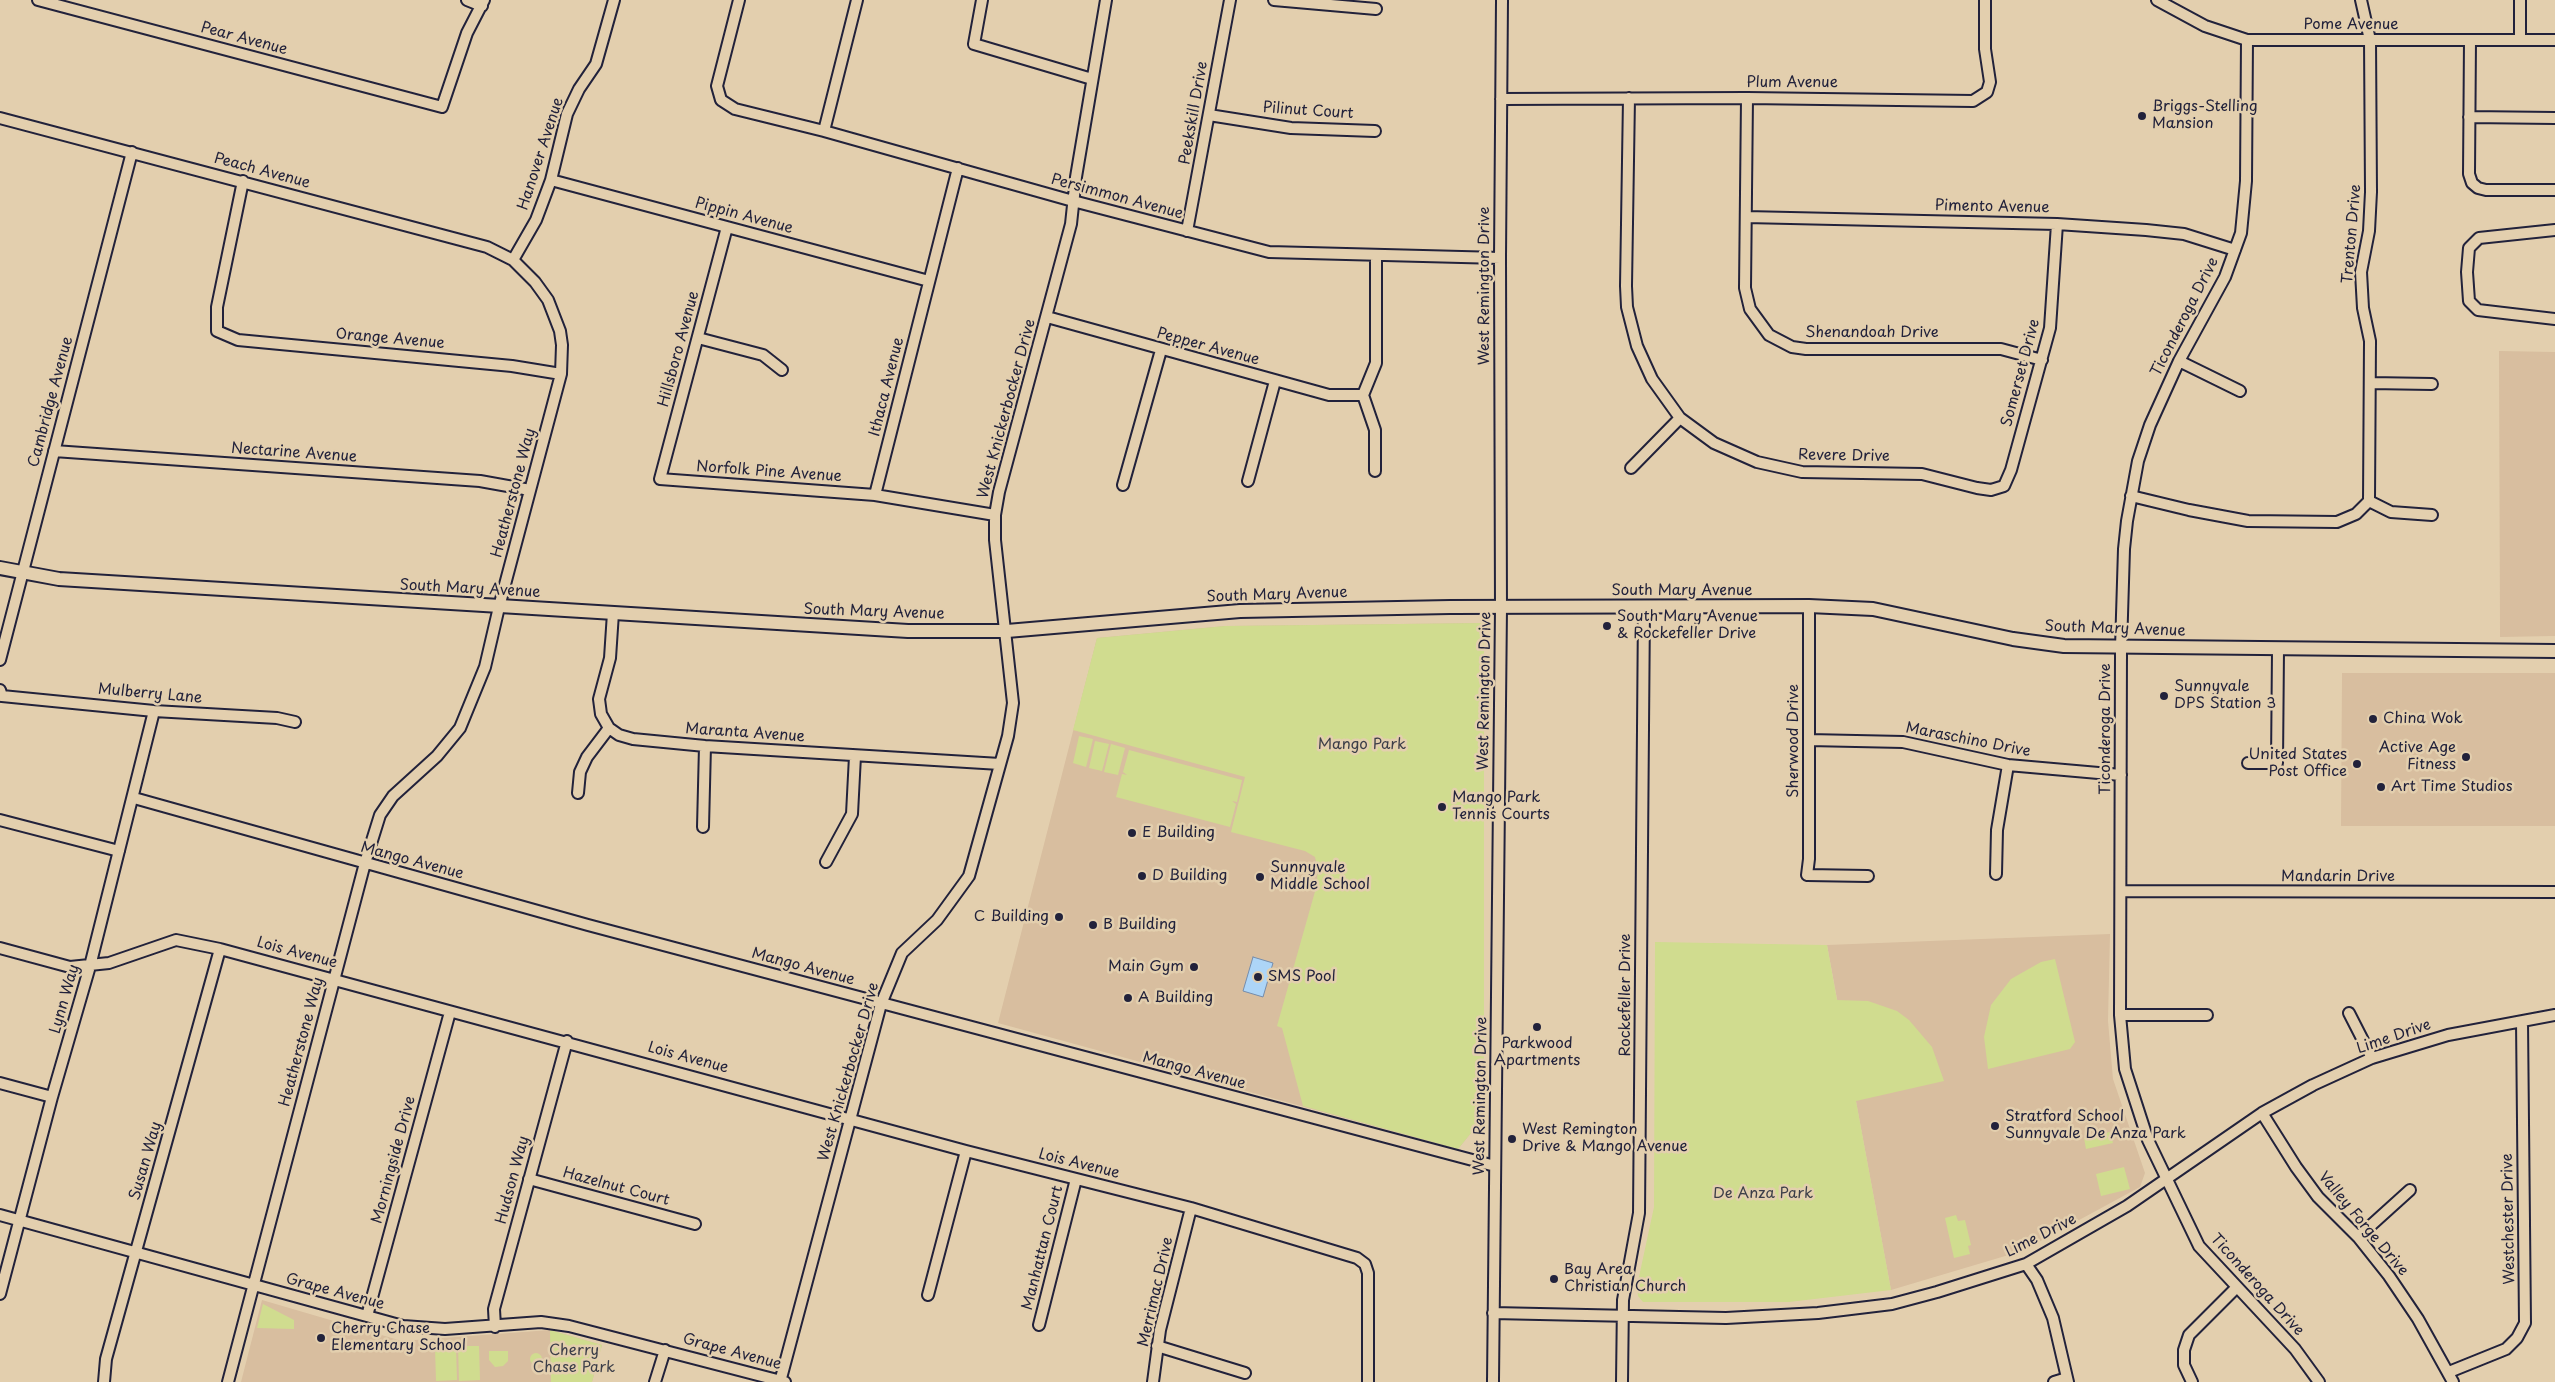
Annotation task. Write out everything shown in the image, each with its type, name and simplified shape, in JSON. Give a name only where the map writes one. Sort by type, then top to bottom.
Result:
[{"type":"main road","name":"South Mary Avenue","points":[[0,568],[59,579],[858,629],[941,632],[1007,630],[1240,611],[1809,606],[1873,609],[2013,639],[2064,646],[2278,650],[2555,651]]},
{"type":"street","name":"Pear Avenue","points":[[38,0],[442,107],[467,33],[483,3]]},
{"type":"street","points":[[467,0],[483,3]]},
{"type":"street","name":"Hanover Avenue","points":[[513,260],[536,220],[551,180],[567,114],[579,88],[596,64],[614,0]]},
{"type":"street","name":"Persimmon Avenue","points":[[739,0],[717,86],[721,100],[735,108],[1073,201],[1269,252],[1500,258]]},
{"type":"street","points":[[824,131],[857,0]]},
{"type":"street","points":[[982,0],[974,44],[1092,79]]},
{"type":"street","name":"West Knickerbocker Drive","points":[[782,1382],[881,1004],[902,953],[937,920],[969,876],[1008,736],[1013,703],[1007,630],[995,540],[995,516],[999,492],[1071,224],[1092,79],[1106,0]]},
{"type":"street","name":"Peekskill Drive","points":[[1187,231],[1230,0]]},
{"type":"street","points":[[1274,0],[1376,9]]},
{"type":"street","name":"West Remington Drive","points":[[1493,1382],[1501,608],[1500,258],[1502,0]]},
{"type":"street","name":"Plum Avenue","points":[[1501,99],[1747,98],[1973,101],[1981,98],[1987,92],[1990,82],[1985,49],[1985,0]]},
{"type":"street","name":"Pome Avenue","points":[[2156,0],[2170,4],[2205,26],[2247,40],[2555,40]]},
{"type":"street","name":"Trenton Drive","points":[[2362,0],[2370,40],[2371,192],[2368,231],[2361,272],[2363,308],[2370,341],[2369,501]]},
{"type":"street","points":[[2520,0],[2520,40]]},
{"type":"street","name":"Ticonderoga Drive","points":[[2247,40],[2244,207],[2236,250],[2225,277],[2179,360],[2150,425],[2138,461],[2124,549],[2121,648],[2120,1015],[2123,1055],[2129,1087],[2148,1140],[2199,1246],[2295,1349],[2319,1382]]},
{"type":"street","points":[[2470,40],[2469,174],[2475,186],[2486,190],[2555,190]]},
{"type":"street","name":"Revere Drive","points":[[1629,98],[1628,307],[1632,328],[1644,365],[1659,391],[1680,418],[1695,431],[1734,454],[1778,468],[1802,472],[1922,474],[1991,490],[2004,486],[2011,470]]},
{"type":"street","name":"Shenandoah Drive","points":[[1747,98],[1745,288],[1748,304],[1761,327],[1780,342],[1806,349],[2001,349],[2042,360]]},
{"type":"street","name":"Pilinut Court","points":[[1209,115],[1291,128],[1375,131]]},
{"type":"street","points":[[2469,117],[2555,118]]},
{"type":"street","name":"Peach Avenue","points":[[0,118],[487,247],[513,260]]},
{"type":"street","name":"Cambridge Avenue","points":[[0,660],[132,152]]},
{"type":"street","name":"Ithaca Avenue","points":[[876,495],[958,168]]},
{"type":"street","name":"Pippin Avenue","points":[[551,180],[929,281]]},
{"type":"street","name":"Orange Avenue","points":[[243,181],[217,307],[217,331],[238,340],[512,366],[561,374]]},
{"type":"street","name":"Pimento Avenue","points":[[1746,217],[2057,224],[2184,234],[2236,250]]},
{"type":"street","name":"Somerset Drive","points":[[2011,470],[2042,360],[2052,316],[2057,224]]},
{"type":"street","name":"Hillsboro Avenue","points":[[660,479],[727,227]]},
{"type":"street","points":[[2555,230],[2479,238],[2469,248],[2467,272],[2468,295],[2475,308],[2533,318],[2555,319]]},
{"type":"street","points":[[1375,471],[1374,430],[1362,395],[1376,363],[1376,255]]},
{"type":"street","name":"Heatherstone Way","points":[[228,1382],[364,863],[380,815],[393,796],[437,756],[460,728],[485,667],[498,607],[561,374],[562,346],[557,320],[548,300],[513,260]]},
{"type":"street","name":"Pepper Avenue","points":[[1046,317],[1329,395],[1362,395]]},
{"type":"street","points":[[698,338],[763,355],[782,370]]},
{"type":"street","points":[[1122,485],[1161,350]]},
{"type":"street","points":[[2179,360],[2240,391]]},
{"type":"street","points":[[1248,481],[1275,380]]},
{"type":"street","points":[[2370,383],[2432,384]]},
{"type":"street","points":[[1631,468],[1680,418]]},
{"type":"street","name":"Nectarine Avenue","points":[[54,451],[480,480],[530,490]]},
{"type":"street","name":"Norfolk Pine Avenue","points":[[660,479],[876,495]]},
{"type":"street","points":[[876,495],[995,516]]},
{"type":"street","points":[[2131,496],[2189,510],[2248,521],[2337,522],[2356,514],[2369,501],[2391,512],[2432,514]]},
{"type":"street","name":"Sherwood Drive","points":[[1809,606],[1809,859],[1807,875],[1868,876]]},
{"type":"street","name":"Rockefeller Drive","points":[[1622,1382],[1623,1315],[1628,1269],[1639,1213],[1644,607]]},
{"type":"street","points":[[578,793],[580,772],[586,757],[609,728],[602,714],[599,699],[610,658],[613,613]]},
{"type":"street","points":[[2248,763],[2277,763],[2278,650]]},
{"type":"street","name":"Mulberry Lane","points":[[1,693],[154,711],[277,718],[295,722]]},
{"type":"street","name":"Lynn Way","points":[[0,1294],[52,1098],[90,966],[134,798],[154,711]]},
{"type":"street","name":"Maranta Avenue","points":[[609,728],[619,735],[633,739],[705,746],[1000,764]]},
{"type":"street","name":"Maraschino Drive","points":[[1809,740],[1904,742],[2008,765],[2121,775]]},
{"type":"street","points":[[703,827],[705,746]]},
{"type":"street","points":[[826,862],[852,814],[856,756]]},
{"type":"street","points":[[1996,874],[1997,830],[2008,765]]},
{"type":"street","name":"Mango Avenue","points":[[134,798],[364,863],[881,1004],[1495,1166]]},
{"type":"street","points":[[0,820],[119,851]]},
{"type":"street","name":"Mandarin Drive","points":[[2121,891],[2555,892]]},
{"type":"street","name":"Lois Avenue","points":[[0,948],[70,967],[108,963],[176,940],[220,949],[335,978],[450,1012],[567,1041],[966,1151],[1191,1208],[1356,1258],[1365,1264],[1368,1273],[1368,1382]]},
{"type":"street","name":"Susan Way","points":[[104,1382],[106,1359],[220,949]]},
{"type":"street","name":"Morningside Drive","points":[[366,1316],[450,1012]]},
{"type":"street","points":[[2349,1013],[2372,1058]]},
{"type":"street","points":[[2120,1015],[2207,1015]]},
{"type":"street","name":"Lime Drive","points":[[1493,1313],[1726,1318],[1818,1313],[1892,1304],[1938,1292],[2026,1264],[2127,1206],[2262,1113],[2313,1085],[2372,1058],[2448,1035],[2555,1015]]},
{"type":"street","name":"Westchester Drive","points":[[2449,1372],[2506,1349],[2517,1338],[2525,1323],[2522,1021]]},
{"type":"street","name":"Hudson Way","points":[[495,1327],[494,1309],[567,1041]]},
{"type":"street","points":[[0,1083],[52,1098]]},
{"type":"street","name":"Valley Forge Drive","points":[[2262,1113],[2296,1167],[2318,1197],[2358,1238],[2389,1276],[2413,1312],[2453,1382]]},
{"type":"street","points":[[928,1295],[966,1151]]},
{"type":"street","name":"Hazelnut Court","points":[[529,1179],[694,1224]]},
{"type":"street","name":"Manhattan Court","points":[[1039,1325],[1076,1179]]},
{"type":"street","points":[[2358,1238],[2410,1190]]},
{"type":"street","name":"Merrimac Drive","points":[[1153,1382],[1157,1346],[1191,1208]]},
{"type":"street","name":"Grape Avenue","points":[[0,1216],[252,1286],[422,1329],[495,1327],[541,1322],[569,1326],[782,1382]]},
{"type":"street","points":[[2026,1264],[2037,1280],[2054,1318],[2068,1380],[2054,1382]]},
{"type":"street","points":[[2192,1382],[2184,1365],[2184,1350],[2188,1336],[2237,1287]]},
{"type":"street","points":[[1157,1346],[1245,1374]]},
{"type":"street","points":[[656,1382],[665,1350]]},
{"type":"shaded area","points":[[2499,351],[2555,352],[2555,636],[2500,637]]},
{"type":"shaded area","name":"Mango Park","points":[[1484,623],[1484,1082],[1480,1122],[1458,1149],[998,1023],[1097,638],[1225,626]]},
{"type":"shaded area","points":[[2342,673],[2555,673],[2555,826],[2341,826]]},
{"type":"shaded area","name":"Stratford School Sunnyvale De Anza Park","points":[[2110,934],[2108,1021],[2113,1079],[2145,1173],[2140,1187],[2022,1251],[1891,1290],[1827,945]]},
{"type":"shaded area","name":"Cherry Chase Elementary School","points":[[262,1300],[402,1341],[550,1330],[602,1345],[592,1382],[241,1382]]},
{"type":"green space","name":"Mango Park","points":[[1484,623],[1484,1082],[1480,1122],[1458,1149],[1303,1106],[1282,1028],[1277,1026],[1316,888],[1318,870],[1315,857],[1305,851],[1231,832],[1245,777],[1073,730],[1097,638],[1225,626]]},
{"type":"green space","points":[[1079,736],[1093,739],[1086,767],[1073,763]]},
{"type":"green space","points":[[1095,741],[1109,744],[1102,771],[1089,768]]},
{"type":"green space","points":[[1111,744],[1125,748],[1118,775],[1104,772]]},
{"type":"green space","points":[[1129,750],[1242,780],[1237,802],[1232,801],[1236,804],[1230,827],[1116,797],[1122,774],[1127,775],[1123,772]]},
{"type":"green space","name":"De Anza Park","points":[[1655,942],[1827,945],[1837,1000],[1868,1001],[1897,1011],[1909,1020],[1932,1047],[1944,1081],[1856,1101],[1891,1290],[1789,1302],[1643,1302],[1638,1296],[1637,1286],[1654,1207]]},
{"type":"green space","points":[[2055,959],[2075,1042],[2070,1049],[1988,1069],[1984,1037],[1991,1005],[2011,979],[2041,962]]},
{"type":"green space","points":[[2110,1132],[2113,1143],[2086,1149],[2084,1138]]},
{"type":"green space","points":[[2124,1167],[2130,1189],[2101,1196],[2096,1174]]},
{"type":"green space","points":[[1956,1215],[1958,1221],[1965,1220],[1971,1245],[1968,1246],[1970,1254],[1954,1258],[1945,1218]]},
{"type":"green space","points":[[263,1304],[294,1320],[294,1329],[257,1328]]},
{"type":"green space","name":"Cherry Chase Park","points":[[550,1330],[602,1345],[592,1382],[551,1382]]},
{"type":"green space","points":[[456,1346],[457,1380],[436,1381],[435,1347]]},
{"type":"green space","points":[[458,1346],[479,1346],[480,1380],[459,1381]]},
{"type":"green space","points":[[489,1351],[508,1351],[508,1361],[503,1366],[495,1367],[489,1360]]},
{"type":"green space","points":[[534,1353],[538,1353],[542,1359],[538,1365],[534,1365],[530,1361],[530,1357]]},
{"type":"water","name":"SMS Pool","points":[[1253,957],[1273,963],[1263,997],[1243,991]]},
{"type":"place","name":"Briggs-Stelling Mansion","points":[[2142,116]]},
{"type":"place","name":"South Mary Avenue & Rockefeller Drive","points":[[1607,626]]},
{"type":"place","name":"Sunnyvale DPS Station 3","points":[[2164,696]]},
{"type":"place","name":"China Wok","points":[[2373,719]]},
{"type":"place","name":"Active Age Fitness","points":[[2466,757]]},
{"type":"place","name":"United States Post Office","points":[[2357,764]]},
{"type":"place","name":"Art Time Studios","points":[[2381,787]]},
{"type":"place","name":"Mango Park Tennis Courts","points":[[1442,807]]},
{"type":"place","name":"E Building","points":[[1132,833]]},
{"type":"place","name":"D Building","points":[[1142,876]]},
{"type":"place","name":"Sunnyvale Middle School","points":[[1260,877]]},
{"type":"place","name":"C Building","points":[[1059,917]]},
{"type":"place","name":"B Building","points":[[1093,925]]},
{"type":"place","name":"Main Gym","points":[[1194,967]]},
{"type":"place","name":"SMS Pool","points":[[1258,977]]},
{"type":"place","name":"A Building","points":[[1128,998]]},
{"type":"place","name":"Parkwood Apartments","points":[[1537,1027]]},
{"type":"place","name":"Stratford School Sunnyvale De Anza Park","points":[[1995,1126]]},
{"type":"place","name":"West Remington Drive & Mango Avenue","points":[[1512,1139]]},
{"type":"place","name":"Bay Area Christian Church","points":[[1554,1279]]},
{"type":"place","name":"Cherry Chase Elementary School","points":[[321,1338]]}]
